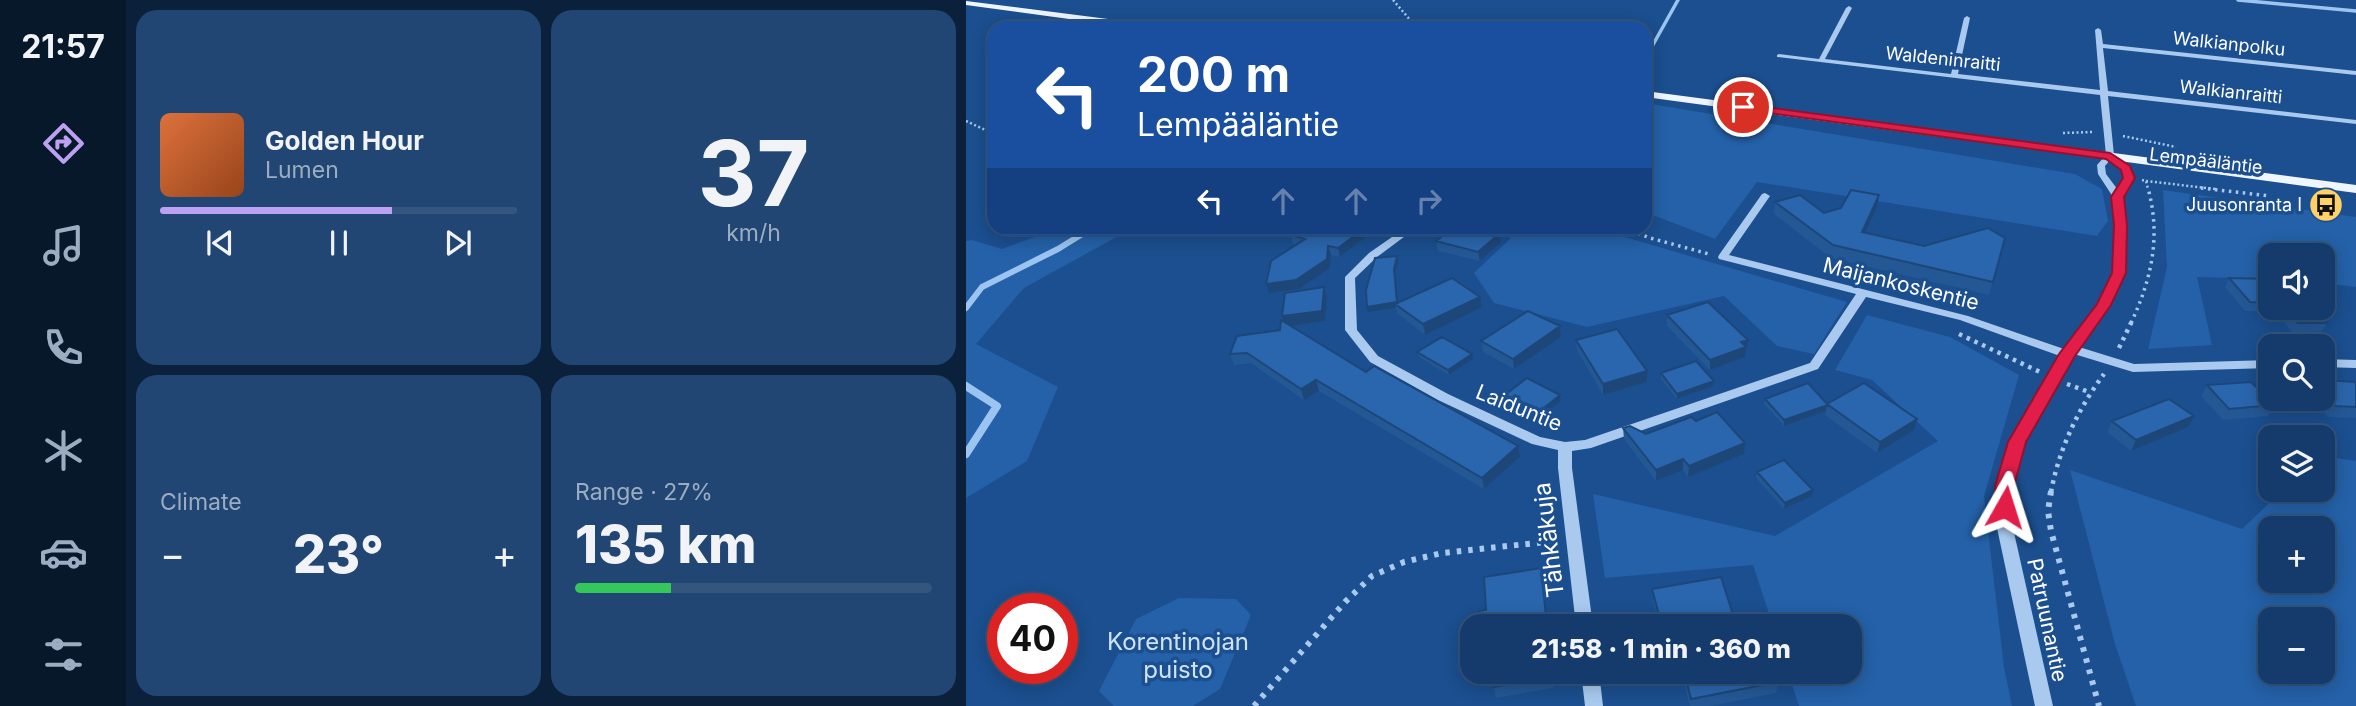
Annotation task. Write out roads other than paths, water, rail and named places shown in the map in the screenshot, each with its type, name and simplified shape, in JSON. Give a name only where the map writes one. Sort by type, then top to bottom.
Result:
[{"type":"main road","points":[[966,3],[1102,21]]},
{"type":"main road","name":"Lempääläntie","points":[[1652,95],[2062,149],[2105,160],[2127,173],[2356,197]]},
{"type":"main road","name":"Lempääläntie","points":[[1679,99],[1890,135],[2356,189]]},
{"type":"street","points":[[1821,61],[1849,8]]},
{"type":"street","points":[[1954,76],[1967,18]]},
{"type":"street","points":[[2098,30],[2105,160]]},
{"type":"street","name":"Walkianpolku","points":[[2100,46],[2356,73]]},
{"type":"street","name":"Waldeninraitti","points":[[1779,56],[2103,93]]},
{"type":"street","name":"Walkianraitti","points":[[2103,93],[2356,122]]},
{"type":"street","name":"Patruunantie","points":[[2044,706],[2006,528],[2004,486],[2017,442],[2070,351],[2104,305],[2119,273],[2118,197],[2102,174],[2105,160]]},
{"type":"street","points":[[2118,197],[2127,173]]},
{"type":"street","name":"Maijankoskentie","points":[[1765,196],[1723,257],[1964,318],[2112,363],[2153,369],[2258,365]]},
{"type":"street","name":"Laiduntie","points":[[1401,235],[1373,255],[1350,277],[1351,330],[1374,359],[1443,397],[1537,441],[1565,447],[1586,445],[1814,366],[1862,294]]},
{"type":"street","points":[[2335,363],[2356,364]]},
{"type":"street","name":"Tähkäkuja","points":[[1565,447],[1583,614]]},
{"type":"street","points":[[1591,684],[1594,706]]},
{"type":"waterway","points":[[1652,46],[1678,0]]},
{"type":"waterway","points":[[2238,0],[2356,11]]},
{"type":"waterway","points":[[966,308],[982,287],[1081,235]]},
{"type":"waterway","points":[[966,386],[997,406],[966,454]]},
{"type":"place","name":"Juusonranta I","points":[[2326,205]]},
{"type":"park label","name":"Korentinojan puisto","points":[[1178,656]]}]
